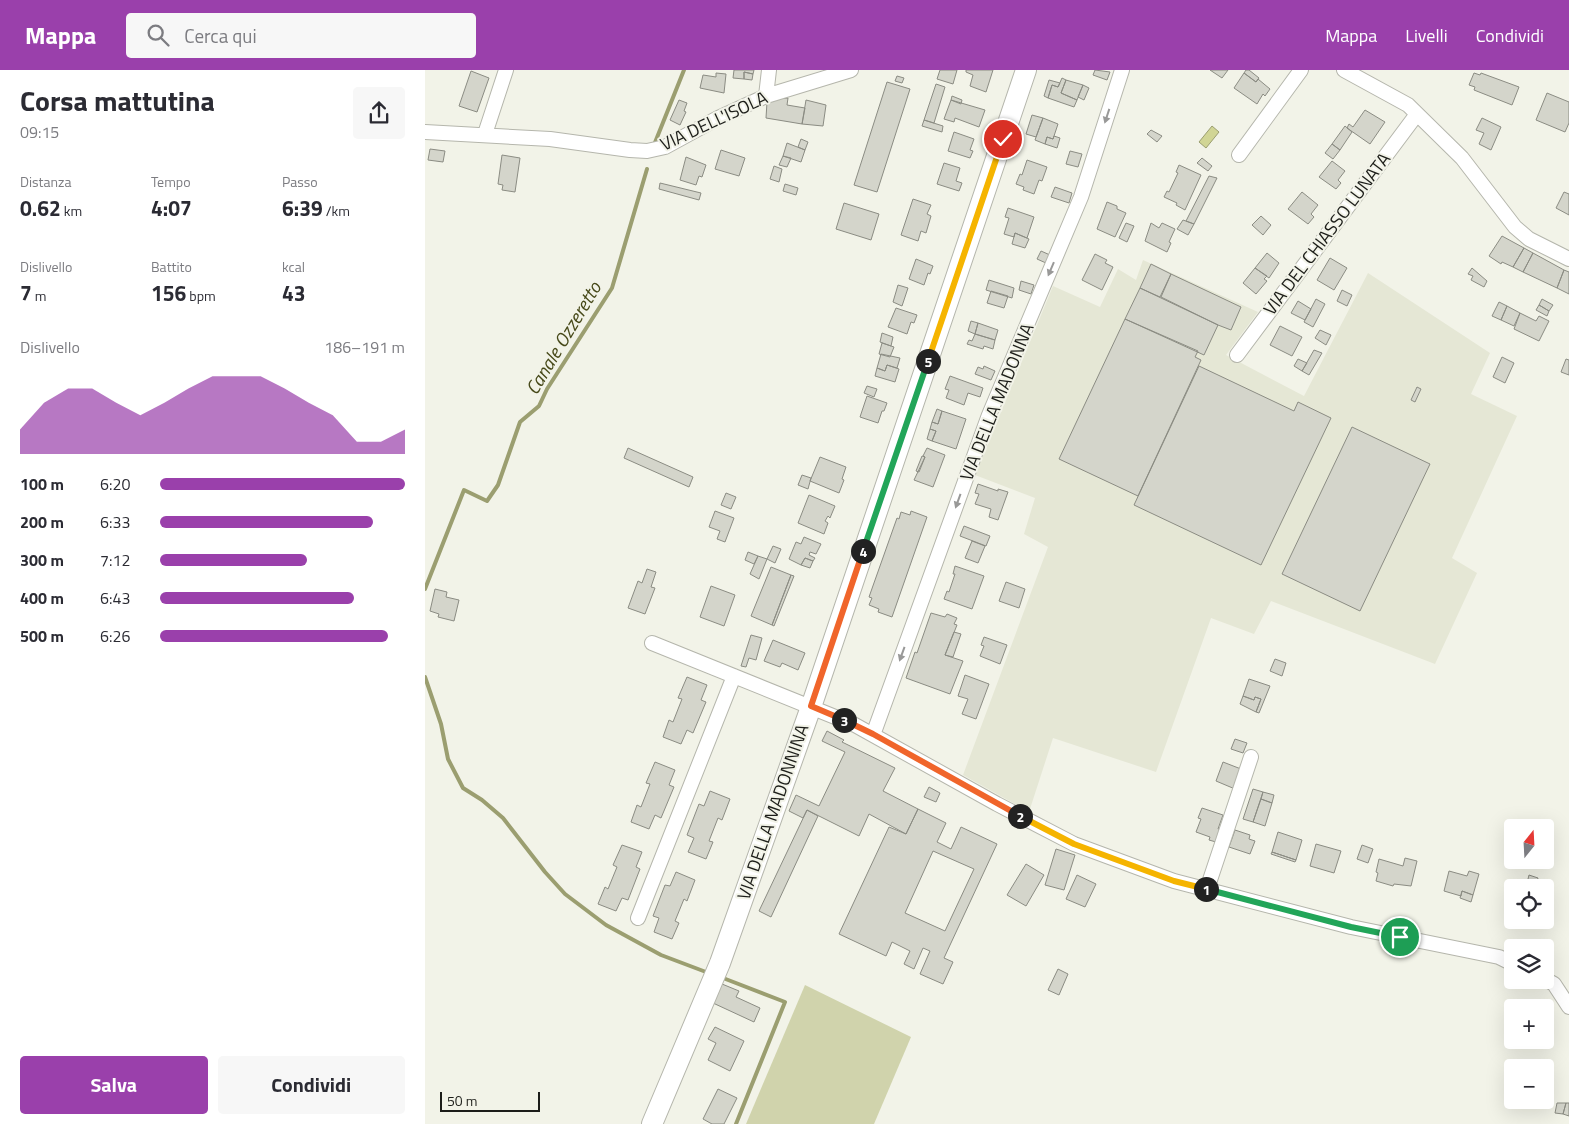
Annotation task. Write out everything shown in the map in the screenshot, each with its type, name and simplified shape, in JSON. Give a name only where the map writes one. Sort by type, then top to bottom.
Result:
[{"type":"street","points":[[485,134],[506,70]]},
{"type":"street","points":[[766,96],[769,70]]},
{"type":"street","name":"VIA DELL'ISOLA","points":[[425,132],[550,139],[647,151],[665,147],[718,118],[766,96],[851,70]]},
{"type":"street","name":"VIA DELLA MADONNINA","points":[[652,1124],[720,963],[811,706],[1026,70]]},
{"type":"street","name":"VIA DELLA MADONNA","points":[[873,734],[989,415],[1081,197],[1122,70]]},
{"type":"street","points":[[1239,154],[1301,70]]},
{"type":"street","points":[[1344,70],[1408,105],[1462,158],[1515,227],[1529,239],[1569,259]]},
{"type":"street","name":"VIA DEL CHIASSO LUNATA","points":[[1237,354],[1417,114]]},
{"type":"street","points":[[652,643],[811,706],[873,734],[997,804],[1074,844],[1174,881],[1351,927],[1504,960]]},
{"type":"street","points":[[638,918],[734,676]]},
{"type":"street","points":[[1207,889],[1251,758]]},
{"type":"street","points":[[1554,984],[1569,1007]]},
{"type":"shaded area","points":[[1212,126],[1219,132],[1206,148],[1199,142]]},
{"type":"shaded area","points":[[1143,260],[1258,312],[1226,355],[1304,396],[1368,273],[1490,353],[1471,394],[1517,416],[1452,558],[1477,573],[1435,664],[1271,601],[1254,634],[1211,618],[1156,772],[1053,738],[1029,812],[963,775],[1048,547],[1024,534],[1035,498],[975,475],[1053,286],[1100,307],[1118,269],[1136,280]]},
{"type":"shaded area","points":[[805,985],[911,1037],[874,1124],[746,1124]]},
{"type":"building","points":[[734,70],[754,70],[753,74],[744,72],[744,79],[733,78]]},
{"type":"building","points":[[940,70],[957,70],[953,84],[937,79]]},
{"type":"building","points":[[966,70],[993,70],[986,92],[970,86],[973,75],[966,72]]},
{"type":"building","points":[[1095,70],[1110,72],[1107,80],[1093,75]]},
{"type":"building","points":[[1210,70],[1228,70],[1222,78]]},
{"type":"building","points":[[1246,70],[1249,70],[1259,78],[1256,82],[1244,73]]},
{"type":"building","points":[[471,71],[489,78],[477,112],[459,106]]},
{"type":"building","points":[[744,72],[753,74],[752,80],[744,79]]},
{"type":"building","points":[[716,73],[726,74],[724,93],[700,88],[703,75],[716,77]]},
{"type":"building","points":[[1244,73],[1256,82],[1258,79],[1270,89],[1265,96],[1263,94],[1257,104],[1234,88]]},
{"type":"building","points":[[1474,73],[1480,75],[1481,73],[1519,87],[1512,105],[1474,90],[1475,87],[1469,85]]},
{"type":"building","points":[[897,76],[904,78],[902,83],[895,81]]},
{"type":"building","points":[[1062,78],[1066,80],[1061,93],[1077,100],[1074,107],[1048,98],[1052,85],[1058,87]]},
{"type":"building","points":[[1049,80],[1060,83],[1058,87],[1052,85],[1048,98],[1044,96]]},
{"type":"building","points":[[1066,80],[1083,85],[1077,100],[1061,93]]},
{"type":"building","points":[[887,82],[910,89],[877,192],[854,185]]},
{"type":"building","points":[[936,84],[945,87],[934,123],[924,120]]},
{"type":"building","points":[[1083,85],[1089,88],[1084,100],[1078,97]]},
{"type":"building","points":[[1547,93],[1569,102],[1569,123],[1565,132],[1536,120]]},
{"type":"building","points":[[952,96],[962,100],[961,104],[951,100]]},
{"type":"building","points":[[788,98],[787,105],[805,108],[802,124],[766,118],[767,102]]},
{"type":"building","points":[[679,100],[687,103],[684,111],[686,112],[680,125],[670,120]]},
{"type":"building","points":[[806,100],[826,105],[823,126],[802,124]]},
{"type":"building","points":[[951,100],[985,110],[979,127],[955,118],[954,122],[944,119]]},
{"type":"building","points":[[1365,110],[1385,122],[1370,144],[1347,128],[1349,124],[1353,127]]},
{"type":"building","points":[[1032,115],[1043,118],[1036,137],[1026,134]]},
{"type":"building","points":[[1043,118],[1058,124],[1053,139],[1047,137],[1045,144],[1035,140]]},
{"type":"building","points":[[1482,118],[1501,127],[1491,150],[1479,144],[1484,133],[1476,130]]},
{"type":"building","points":[[924,120],[943,126],[942,132],[922,126]]},
{"type":"building","points":[[1345,126],[1352,132],[1340,150],[1332,144]]},
{"type":"building","points":[[1151,130],[1162,136],[1157,142],[1147,134]]},
{"type":"building","points":[[954,132],[974,139],[970,150],[973,151],[970,158],[948,151]]},
{"type":"building","points":[[1054,136],[1060,138],[1057,148],[1045,144],[1047,137],[1053,139]]},
{"type":"building","points":[[801,139],[808,142],[805,150],[798,147]]},
{"type":"building","points":[[787,143],[805,150],[801,162],[783,156]]},
{"type":"building","points":[[1332,144],[1340,150],[1333,159],[1325,153]]},
{"type":"building","points":[[430,149],[445,151],[443,162],[428,160]]},
{"type":"building","points":[[721,150],[745,158],[739,176],[715,169]]},
{"type":"building","points":[[1070,151],[1082,154],[1078,167],[1066,164]]},
{"type":"building","points":[[502,155],[520,158],[515,192],[502,190],[503,185],[498,184]]},
{"type":"building","points":[[783,156],[791,158],[787,167],[779,165]]},
{"type":"building","points":[[686,157],[706,165],[702,177],[699,176],[696,185],[680,180]]},
{"type":"building","points":[[1202,158],[1212,166],[1208,171],[1197,163]]},
{"type":"building","points":[[1027,160],[1047,167],[1042,181],[1039,180],[1034,194],[1023,190],[1024,187],[1016,184],[1020,174],[1022,175]]},
{"type":"building","points":[[1332,161],[1345,171],[1338,180],[1341,183],[1336,189],[1319,177]]},
{"type":"building","points":[[944,163],[960,168],[956,181],[962,183],[959,191],[937,184]]},
{"type":"building","points":[[1179,165],[1201,175],[1185,210],[1176,205],[1177,203],[1164,197],[1167,191],[1169,192],[1178,173],[1176,172]]},
{"type":"building","points":[[774,166],[782,169],[779,182],[770,179]]},
{"type":"building","points":[[1209,176],[1217,178],[1194,224],[1186,221]]},
{"type":"building","points":[[660,183],[701,193],[699,200],[659,189]]},
{"type":"building","points":[[785,184],[798,188],[796,195],[783,191]]},
{"type":"building","points":[[1055,187],[1072,193],[1069,203],[1051,197]]},
{"type":"building","points":[[1302,192],[1318,205],[1311,214],[1314,217],[1308,224],[1288,209]]},
{"type":"building","points":[[1564,192],[1569,194],[1569,215],[1556,208]]},
{"type":"building","points":[[913,199],[931,205],[927,214],[931,216],[926,233],[921,231],[918,241],[901,235]]},
{"type":"building","points":[[1107,202],[1117,206],[1117,209],[1126,213],[1115,237],[1097,229]]},
{"type":"building","points":[[844,203],[879,214],[871,240],[836,229]]},
{"type":"building","points":[[1008,208],[1034,217],[1027,238],[1015,233],[1014,237],[1004,234],[1009,218],[1005,217]]},
{"type":"building","points":[[1261,216],[1271,225],[1263,235],[1252,225]]},
{"type":"building","points":[[1183,220],[1194,224],[1188,235],[1177,229]]},
{"type":"building","points":[[1126,223],[1134,226],[1127,242],[1119,238]]},
{"type":"building","points":[[1151,223],[1159,228],[1162,223],[1175,229],[1167,252],[1145,241]]},
{"type":"building","points":[[1015,233],[1029,239],[1025,248],[1012,244]]},
{"type":"building","points":[[1502,236],[1524,248],[1513,267],[1502,262],[1501,264],[1489,256]]},
{"type":"building","points":[[1524,248],[1533,253],[1523,272],[1513,267]]},
{"type":"building","points":[[1041,251],[1050,255],[1046,263],[1037,259]]},
{"type":"building","points":[[1267,253],[1279,263],[1269,278],[1255,268]]},
{"type":"building","points":[[1533,253],[1564,270],[1557,288],[1523,272]]},
{"type":"building","points":[[1095,254],[1107,260],[1105,263],[1113,267],[1102,290],[1082,280]]},
{"type":"building","points":[[1330,258],[1347,268],[1334,290],[1317,280]]},
{"type":"building","points":[[916,259],[933,266],[930,274],[928,273],[924,285],[909,279]]},
{"type":"building","points":[[1151,264],[1171,274],[1160,297],[1140,288]]},
{"type":"building","points":[[1255,268],[1267,276],[1264,279],[1267,281],[1256,294],[1243,283]]},
{"type":"building","points":[[1472,268],[1487,281],[1484,287],[1471,280],[1473,276],[1468,274]]},
{"type":"building","points":[[1564,270],[1569,272],[1569,294],[1557,288]]},
{"type":"building","points":[[1171,274],[1241,307],[1231,330],[1161,297]]},
{"type":"building","points":[[989,280],[1014,288],[1012,298],[986,290]]},
{"type":"building","points":[[1021,281],[1034,285],[1031,294],[1019,290]]},
{"type":"building","points":[[898,285],[908,288],[902,306],[893,302]]},
{"type":"building","points":[[1140,288],[1218,325],[1204,355],[1125,319]]},
{"type":"building","points":[[1342,290],[1352,295],[1347,306],[1337,301]]},
{"type":"building","points":[[991,291],[1008,296],[1004,308],[987,303]]},
{"type":"building","points":[[1316,299],[1325,304],[1313,327],[1304,322]]},
{"type":"building","points":[[1542,299],[1553,305],[1549,311],[1539,305]]},
{"type":"building","points":[[1298,301],[1311,309],[1305,320],[1291,313]]},
{"type":"building","points":[[1499,302],[1507,306],[1501,320],[1492,316]]},
{"type":"building","points":[[1539,305],[1549,311],[1547,316],[1536,310]]},
{"type":"building","points":[[1507,306],[1520,313],[1514,326],[1501,320]]},
{"type":"building","points":[[896,308],[917,315],[914,323],[911,322],[907,334],[888,327]]},
{"type":"building","points":[[1520,313],[1536,321],[1539,316],[1549,321],[1539,341],[1514,329]]},
{"type":"building","points":[[1125,319],[1198,351],[1195,357],[1201,360],[1138,496],[1059,459]]},
{"type":"building","points":[[971,321],[978,323],[975,334],[968,331]]},
{"type":"building","points":[[978,323],[998,330],[995,340],[975,334]]},
{"type":"building","points":[[1280,326],[1302,337],[1292,356],[1270,345]]},
{"type":"building","points":[[1320,330],[1331,335],[1326,345],[1315,338]]},
{"type":"building","points":[[882,333],[893,337],[891,346],[880,342]]},
{"type":"building","points":[[975,334],[995,340],[993,349],[984,346],[983,349],[967,344],[969,340],[972,341]]},
{"type":"building","points":[[882,343],[894,347],[890,357],[879,354]]},
{"type":"building","points":[[1314,350],[1322,353],[1309,375],[1302,371]]},
{"type":"building","points":[[881,354],[900,358],[897,368],[887,365],[885,371],[877,368]]},
{"type":"building","points":[[1502,357],[1514,363],[1505,383],[1493,377]]},
{"type":"building","points":[[1298,359],[1307,363],[1302,371],[1294,366]]},
{"type":"building","points":[[1566,359],[1569,360],[1569,375],[1561,372]]},
{"type":"building","points":[[887,365],[899,369],[895,382],[875,376],[877,368],[885,371]]},
{"type":"building","points":[[984,366],[995,371],[991,380],[975,374],[978,367],[983,369]]},
{"type":"building","points":[[1199,366],[1294,411],[1298,402],[1331,418],[1261,565],[1134,505]]},
{"type":"building","points":[[950,376],[983,388],[980,397],[968,393],[964,405],[946,398],[949,390],[945,389]]},
{"type":"building","points":[[867,386],[877,389],[874,397],[864,393]]},
{"type":"building","points":[[1417,387],[1421,389],[1415,402],[1411,400]]},
{"type":"building","points":[[867,396],[887,403],[878,423],[860,417]]},
{"type":"building","points":[[937,409],[942,411],[938,424],[932,422]]},
{"type":"building","points":[[942,411],[966,419],[956,449],[932,441],[936,431],[930,429],[932,422],[938,424]]},
{"type":"building","points":[[1352,427],[1430,464],[1360,611],[1282,574]]},
{"type":"building","points":[[930,429],[936,431],[932,441],[927,439]]},
{"type":"building","points":[[628,448],[693,477],[689,487],[624,458]]},
{"type":"building","points":[[927,448],[945,455],[933,487],[914,480],[925,457],[923,456]]},
{"type":"building","points":[[922,456],[925,457],[919,472],[916,471]]},
{"type":"building","points":[[820,457],[846,467],[839,493],[810,481]]},
{"type":"building","points":[[802,475],[811,478],[808,489],[798,485]]},
{"type":"building","points":[[978,484],[998,491],[998,489],[1008,492],[998,520],[989,517],[991,509],[975,504],[979,494],[975,493]]},
{"type":"building","points":[[726,493],[736,497],[731,509],[721,505]]},
{"type":"building","points":[[809,495],[835,506],[830,518],[828,516],[825,521],[828,523],[824,534],[798,523]]},
{"type":"building","points":[[715,511],[734,518],[725,542],[717,539],[720,531],[709,527]]},
{"type":"building","points":[[911,511],[927,517],[892,617],[878,612],[879,609],[869,605],[872,598],[869,597],[897,518],[899,519],[901,512],[910,515]]},
{"type":"building","points":[[964,526],[990,536],[986,546],[960,536]]},
{"type":"building","points":[[804,537],[821,544],[816,554],[810,552],[809,555],[815,558],[813,561],[805,558],[801,565],[789,559],[796,542],[801,544]]},
{"type":"building","points":[[972,541],[985,546],[978,563],[965,558]]},
{"type":"building","points":[[773,546],[781,549],[775,563],[767,559]]},
{"type":"building","points":[[748,552],[758,556],[754,564],[745,560]]},
{"type":"building","points":[[758,556],[767,559],[759,579],[750,574]]},
{"type":"building","points":[[805,558],[813,561],[810,568],[801,565]]},
{"type":"building","points":[[955,566],[984,576],[972,609],[944,599],[947,591],[949,592],[955,574],[953,574]]},
{"type":"building","points":[[771,567],[791,575],[772,625],[751,616]]},
{"type":"building","points":[[647,569],[656,572],[651,587],[655,588],[645,614],[628,608],[638,581],[642,583]]},
{"type":"building","points":[[791,575],[794,576],[774,626],[772,625]]},
{"type":"building","points":[[1006,582],[1025,589],[1019,608],[999,601]]},
{"type":"building","points":[[711,586],[735,595],[724,626],[700,617]]},
{"type":"building","points":[[435,589],[447,592],[446,597],[459,600],[454,621],[438,617],[439,614],[430,611]]},
{"type":"building","points":[[931,613],[945,617],[947,614],[957,618],[954,624],[957,625],[945,655],[963,661],[950,694],[906,678]]},
{"type":"building","points":[[954,632],[961,634],[953,657],[945,655]]},
{"type":"building","points":[[751,635],[762,638],[756,660],[749,658],[746,667],[741,666]]},
{"type":"building","points":[[984,637],[1007,645],[1000,664],[980,656],[984,646],[981,645]]},
{"type":"building","points":[[773,640],[805,653],[798,670],[782,663],[780,667],[764,661]]},
{"type":"building","points":[[1275,659],[1286,663],[1282,676],[1270,671]]},
{"type":"building","points":[[965,675],[989,684],[976,719],[962,714],[968,699],[958,696]]},
{"type":"building","points":[[687,677],[707,685],[701,700],[706,702],[693,733],[687,730],[681,744],[663,737],[669,720],[673,722],[682,699],[678,698]]},
{"type":"building","points":[[1249,679],[1270,686],[1259,713],[1256,712],[1261,699],[1255,697],[1254,700],[1243,696]]},
{"type":"building","points":[[1243,696],[1254,700],[1255,697],[1261,699],[1256,712],[1240,704]]},
{"type":"building","points":[[827,731],[844,740],[842,742],[895,768],[883,791],[918,809],[906,834],[869,814],[859,836],[807,810],[803,818],[789,811],[796,795],[819,806],[845,752],[822,741]]},
{"type":"building","points":[[1235,739],[1247,743],[1243,753],[1231,749]]},
{"type":"building","points":[[655,762],[675,770],[669,785],[674,787],[661,818],[655,815],[649,829],[631,822],[637,805],[641,807],[650,784],[646,783]]},
{"type":"building","points":[[1223,762],[1241,769],[1235,789],[1216,781]]},
{"type":"building","points":[[929,787],[940,793],[936,802],[924,797]]},
{"type":"building","points":[[1253,789],[1263,792],[1253,822],[1243,819]]},
{"type":"building","points":[[710,791],[730,799],[722,820],[718,818],[709,841],[713,842],[706,859],[688,852],[694,838],[687,835],[699,804],[704,806]]},
{"type":"building","points":[[1263,792],[1274,795],[1272,803],[1261,799]]},
{"type":"building","points":[[1261,799],[1272,803],[1265,826],[1253,822]]},
{"type":"building","points":[[1202,808],[1223,815],[1218,829],[1221,829],[1216,842],[1209,840],[1210,837],[1196,832],[1201,819],[1198,818]]},
{"type":"building","points":[[918,809],[946,823],[937,842],[951,849],[961,827],[997,844],[944,958],[953,962],[943,984],[920,974],[930,951],[923,948],[914,969],[904,964],[910,951],[892,942],[886,956],[839,934],[889,827],[906,834]],"holes":[[[933,851],[974,869],[945,931],[905,913]]]},
{"type":"building","points":[[807,810],[818,816],[771,917],[759,911]]},
{"type":"building","points":[[1235,830],[1250,835],[1249,839],[1255,841],[1250,854],[1229,847]]},
{"type":"building","points":[[1278,832],[1302,840],[1296,860],[1272,852]]},
{"type":"building","points":[[1316,844],[1341,851],[1334,873],[1310,866]]},
{"type":"building","points":[[622,845],[642,852],[636,867],[640,869],[628,900],[622,898],[616,911],[598,904],[605,887],[608,889],[617,867],[613,865]]},
{"type":"building","points":[[1362,845],[1373,849],[1368,863],[1357,859]]},
{"type":"building","points":[[1056,849],[1075,855],[1064,890],[1045,885]]},
{"type":"building","points":[[1272,852],[1296,860],[1295,862],[1271,854]]},
{"type":"building","points":[[1405,858],[1417,861],[1411,886],[1394,884],[1393,886],[1376,881],[1379,859],[1403,866]]},
{"type":"building","points":[[1026,864],[1044,875],[1026,906],[1007,895]]},
{"type":"building","points":[[1449,871],[1467,876],[1469,871],[1479,874],[1473,895],[1462,891],[1461,896],[1444,891]]},
{"type":"building","points":[[676,872],[695,880],[687,901],[684,899],[675,921],[679,923],[672,939],[654,932],[659,918],[653,916],[665,885],[670,886]]},
{"type":"building","points":[[1077,875],[1096,884],[1085,907],[1066,899]]},
{"type":"building","points":[[1529,875],[1538,878],[1538,879],[1528,879]]},
{"type":"building","points":[[1462,891],[1473,895],[1471,902],[1460,898]]},
{"type":"building","points":[[1058,969],[1068,974],[1059,995],[1048,990]]},
{"type":"building","points":[[722,984],[739,991],[736,997],[760,1008],[754,1022],[713,1003]]},
{"type":"building","points":[[715,1027],[744,1041],[730,1071],[708,1060],[716,1043],[708,1039]]},
{"type":"building","points":[[718,1089],[737,1098],[724,1124],[712,1124],[703,1119]]},
{"type":"building","points":[[1557,1103],[1566,1103],[1563,1114],[1555,1113]]},
{"type":"building","points":[[1566,1103],[1569,1103],[1569,1116],[1563,1114]]},
{"type":"waterway","name":"Canale Ozzeretto","points":[[654,145],[684,70]]},
{"type":"waterway","name":"Canale Ozzeretto","points":[[425,589],[464,490],[487,501],[498,485],[520,422],[539,406],[547,389],[612,288],[647,169]]},
{"type":"waterway","name":"Canale Ozzeretto","points":[[425,677],[441,724],[448,759],[463,788],[482,800],[503,818],[545,872],[565,894],[606,925],[661,955],[706,972]]},
{"type":"waterway","name":"Canale Ozzeretto","points":[[723,978],[785,1002],[736,1124]]},
{"type":"route","points":[[1003,139],[811,706],[873,734],[997,804],[1074,844],[1174,881],[1351,927],[1400,937]]}]
